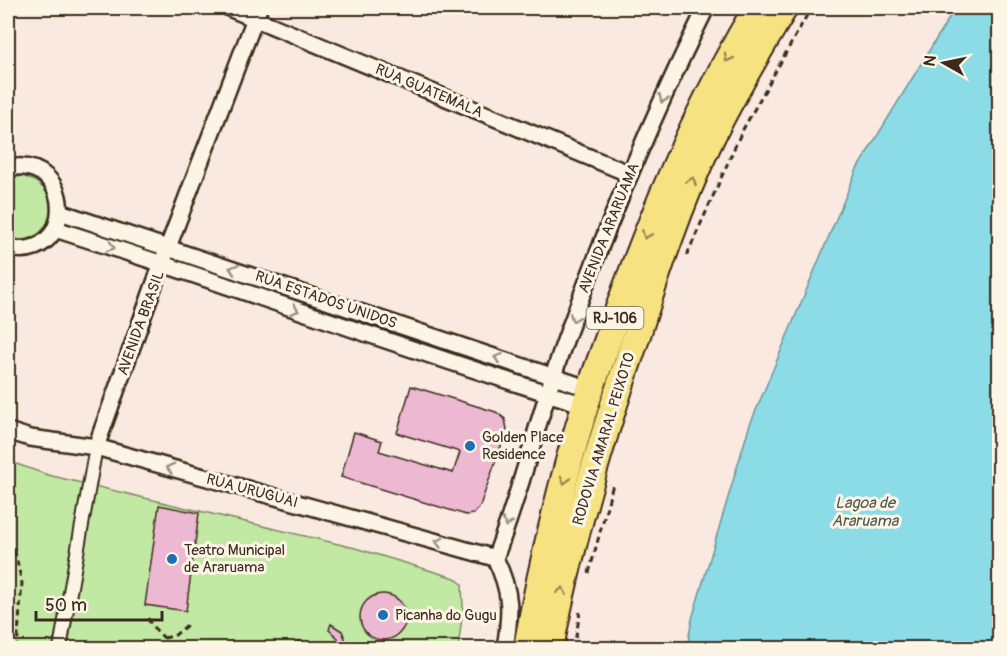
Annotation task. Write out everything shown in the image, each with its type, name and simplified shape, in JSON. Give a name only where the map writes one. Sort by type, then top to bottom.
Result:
[{"type":"highway","name":"RODOVIA AMARAL PEIXOTO","points":[[527,648],[553,527],[590,398],[635,262],[667,183],[705,100],[757,8]]},
{"type":"highway","name":"RODOVIA AMARAL PEIXOTO","points":[[550,648],[576,532],[603,435],[657,275],[708,144],[731,98],[784,8]]},
{"type":"highway","points":[[576,532],[582,486],[596,427],[590,398],[613,375],[657,275]]},
{"type":"street","name":"RUA GUATEMALA","points":[[229,8],[257,13],[630,174]]},
{"type":"street","name":"AVENIDA ARARUAMA","points":[[495,558],[566,338],[630,174],[706,8]]},
{"type":"street","name":"AVENIDA BRASIL","points":[[60,648],[96,447],[162,263],[257,13]]},
{"type":"street","points":[[8,165],[22,166],[46,176],[60,198],[60,212],[55,230],[45,241],[32,248],[17,250],[8,248]]},
{"type":"street","name":"RUA ESTADOS UNIDOS","points":[[60,212],[553,376],[590,398]]},
{"type":"street","name":"RUA ESTADOS UNIDOS","points":[[55,230],[162,263],[271,302],[548,394],[590,398]]},
{"type":"street","points":[[271,302],[278,284]]},
{"type":"street","points":[[351,329],[357,310]]},
{"type":"street","points":[[427,354],[434,336]]},
{"type":"street","name":"RUA URUGUAI","points":[[8,431],[30,438],[96,447],[495,558]]},
{"type":"street","points":[[495,558],[509,592],[510,612],[505,648]]},
{"type":"path","points":[[684,264],[741,133],[811,8]]},
{"type":"path","points":[[588,577],[614,481]]},
{"type":"path","points":[[8,555],[13,549],[22,583],[17,648]]},
{"type":"path","points":[[574,648],[581,606]]},
{"type":"path","points":[[148,618],[151,625],[164,639],[163,648]]},
{"type":"path","points":[[164,639],[174,636],[187,625]]},
{"type":"path","points":[[298,640],[302,648]]},
{"type":"green space","points":[[22,176],[38,183],[47,193],[51,205],[49,218],[43,229],[34,236],[22,240],[8,237],[8,179]]},
{"type":"green space","points":[[8,461],[48,475],[355,548],[455,578],[462,584],[463,609],[458,648],[8,648]]},
{"type":"water","name":"Lagoa de Araruama","points":[[955,8],[999,8],[999,648],[687,648],[692,619],[749,427],[857,169]]},
{"type":"building","name":"Golden Place Residence","points":[[411,386],[496,412],[505,419],[507,429],[480,506],[474,514],[466,515],[341,477],[354,432],[382,441],[379,451],[453,473],[460,452],[397,433]]},
{"type":"building","name":"Teatro Municipal de Araruama","points":[[159,505],[199,513],[186,611],[145,605]]},
{"type":"building","name":"Picanha do Gugu","points":[[388,594],[400,600],[405,608],[405,626],[400,634],[392,639],[378,640],[366,634],[361,626],[360,612],[366,600],[374,595]]},
{"type":"building","points":[[331,624],[342,631],[346,641],[345,648],[338,648],[338,638],[329,630]]},
{"type":"place","name":"Golden Place Residence","points":[[470,446]]},
{"type":"place","name":"Teatro Municipal de Araruama","points":[[172,559]]},
{"type":"place","name":"Picanha do Gugu","points":[[383,615]]}]
